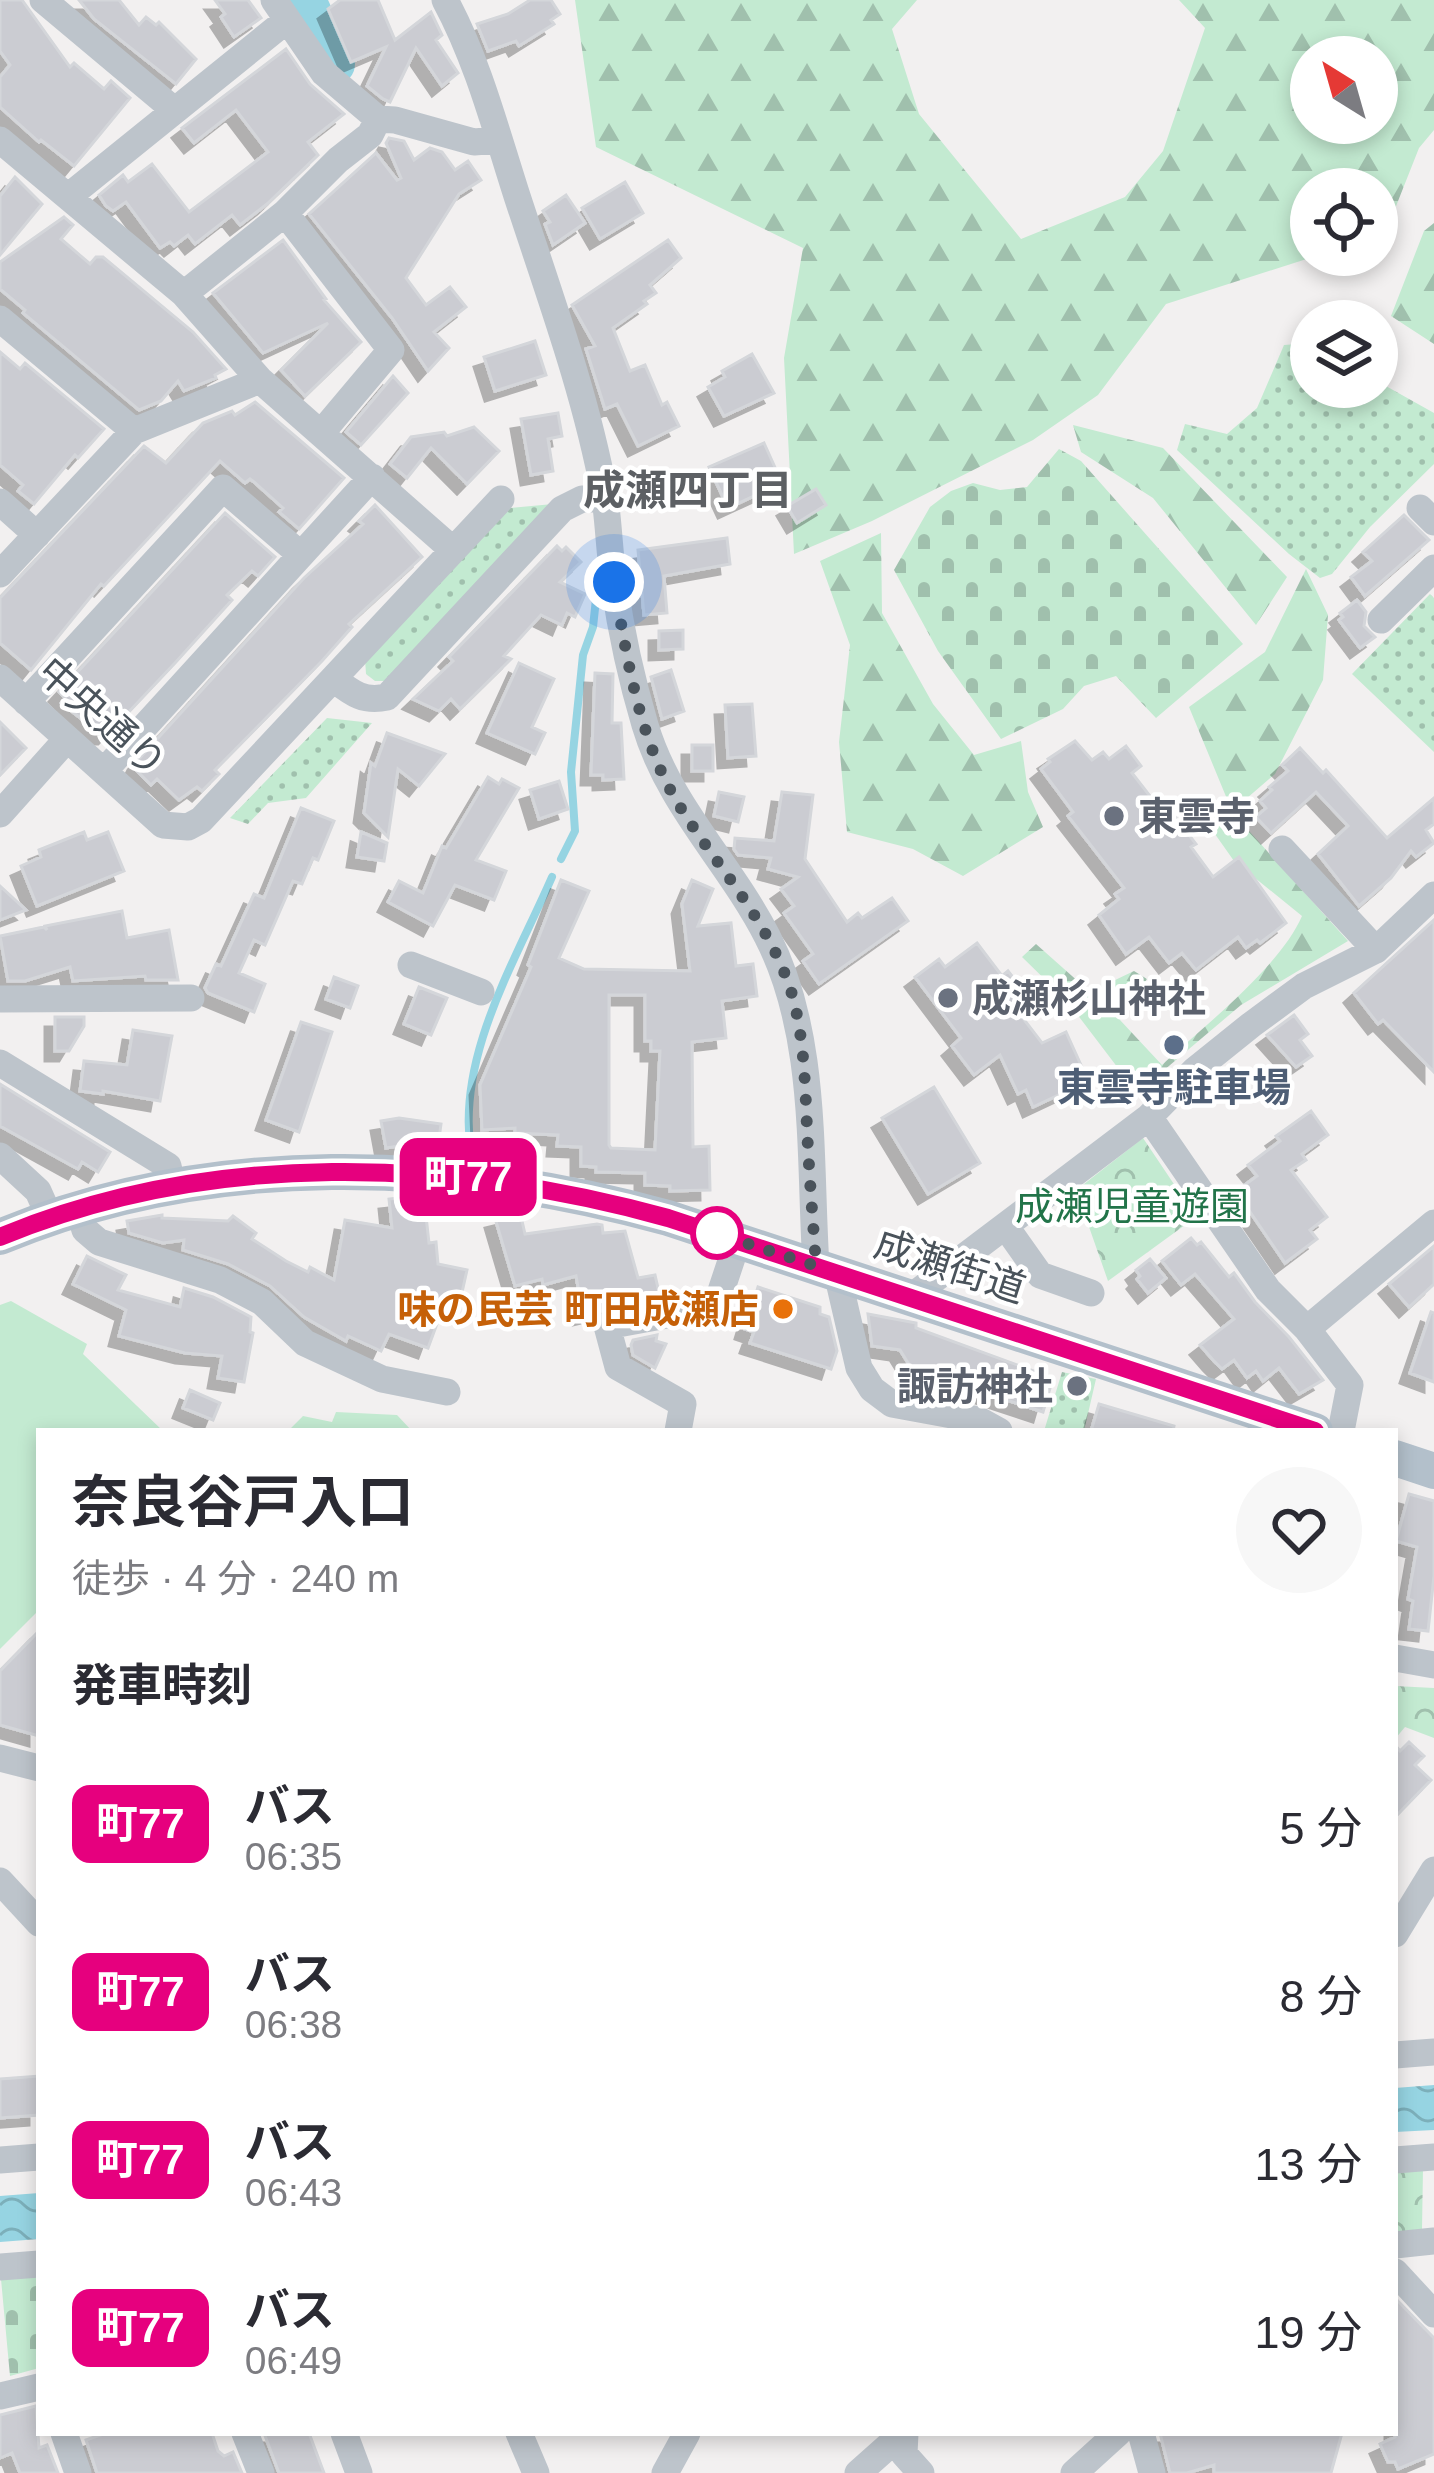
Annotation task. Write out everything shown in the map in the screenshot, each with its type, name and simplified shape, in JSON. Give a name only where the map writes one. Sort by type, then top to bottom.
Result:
[{"type":"main road","name":"成瀬街道","points":[[0,1237],[65,1214],[237,1177],[317,1172],[472,1177],[599,1199],[738,1240],[1307,1428]]},
{"type":"main road","points":[[1398,1459],[1434,1471]]},
{"type":"street","points":[[43,0],[71,9],[173,109]]},
{"type":"street","points":[[445,0],[499,140],[588,417],[605,498],[629,668],[646,731],[680,807],[727,869],[765,932],[792,993],[806,1076],[826,1269],[859,1368],[872,1389],[892,1404],[979,1420],[994,1428]]},
{"type":"street","points":[[69,196],[281,10],[324,74],[378,119],[474,142],[499,140]]},
{"type":"street","points":[[184,294],[285,213],[370,135],[378,119]]},
{"type":"street","points":[[0,140],[184,294],[260,380],[453,550]]},
{"type":"street","points":[[285,213],[391,350],[322,432]]},
{"type":"street","points":[[0,319],[134,431]]},
{"type":"street","points":[[0,574],[134,431],[260,380]]},
{"type":"street","points":[[104,771],[373,477]]},
{"type":"street","points":[[26,702],[223,488],[301,555]]},
{"type":"street","points":[[500,499],[335,680],[354,695],[371,700],[387,697],[562,509],[582,500],[605,498]]},
{"type":"street","points":[[0,502],[37,535]]},
{"type":"street","points":[[1381,620],[1434,568]]},
{"type":"street","name":"中央通り","points":[[0,678],[152,814],[174,828],[201,820],[335,680]]},
{"type":"street","points":[[0,814],[68,739]]},
{"type":"street","points":[[1282,849],[1376,950]]},
{"type":"street","points":[[911,1297],[1148,1118],[1195,1070],[1268,1012],[1304,986],[1376,950],[1434,895]]},
{"type":"street","points":[[411,965],[481,992]]},
{"type":"street","points":[[0,999],[190,998]]},
{"type":"street","points":[[0,1063],[168,1166],[172,1188]]},
{"type":"street","points":[[1148,1118],[1268,1289],[1307,1329],[1350,1385],[1342,1428]]},
{"type":"street","points":[[0,1156],[99,1242],[220,1280],[262,1303],[305,1342],[382,1379],[447,1392]]},
{"type":"street","points":[[1307,1329],[1434,1223]]},
{"type":"street","points":[[1006,1227],[1040,1275],[1091,1293]]},
{"type":"street","points":[[679,1428],[683,1405],[618,1367],[607,1326],[716,1306],[738,1240]]},
{"type":"street","points":[[1398,1659],[1434,1665]]},
{"type":"street","points":[[0,1758],[36,1767]]},
{"type":"street","points":[[1398,1929],[1434,1870]]},
{"type":"street","points":[[0,1881],[36,1920]]},
{"type":"street","points":[[1398,2055],[1434,2052]]},
{"type":"street","points":[[0,2160],[36,2157]]},
{"type":"street","points":[[1398,2160],[1434,2157]]},
{"type":"street","points":[[1398,2245],[1434,2241]]},
{"type":"street","points":[[0,2267],[36,2264]]},
{"type":"street","points":[[1398,2275],[1434,2314]]},
{"type":"street","points":[[0,2396],[36,2388]]},
{"type":"street","points":[[65,2436],[78,2473]]},
{"type":"street","points":[[246,2436],[260,2473]]},
{"type":"street","points":[[345,2436],[359,2473]]},
{"type":"street","points":[[521,2436],[536,2473]]},
{"type":"street","points":[[664,2473],[685,2436]]},
{"type":"street","points":[[858,2473],[901,2436]]},
{"type":"street","points":[[904,2436],[904,2455],[921,2473]]},
{"type":"street","points":[[1142,2436],[1152,2473]]},
{"type":"street","points":[[1074,2473],[1098,2439]]},
{"type":"green space","points":[[575,0],[917,0],[892,29],[919,114],[1021,239],[1125,197],[1163,151],[1205,28],[1179,0],[1434,0],[1434,130],[1419,148],[1398,201],[1398,168],[1290,168],[1290,264],[1166,304],[1098,395],[1033,440],[872,521],[794,554],[784,358],[803,248],[596,147]]},
{"type":"green space","points":[[1434,223],[1434,344],[1398,321],[1397,300],[1424,231]]},
{"type":"green space","points":[[1284,345],[1290,345],[1290,408],[1398,408],[1398,393],[1434,413],[1434,464],[1370,527],[1332,574],[1320,578],[1177,450],[1185,424],[1227,434],[1257,408]]},
{"type":"green space","points":[[1073,425],[1163,448],[1287,577],[1256,625],[1153,498],[1081,452]]},
{"type":"green space","points":[[1059,449],[1081,461],[1243,644],[1156,718],[1116,676],[1084,686],[1063,709],[1001,739],[938,651],[894,570],[930,507],[951,491],[973,483],[1000,490],[1027,487]]},
{"type":"green space","points":[[553,504],[386,681],[375,681],[366,674],[365,659],[510,508]]},
{"type":"green space","points":[[881,533],[882,613],[933,704],[974,755],[1021,741],[1028,792],[1043,827],[963,876],[913,849],[847,832],[839,742],[850,645],[820,561]]},
{"type":"green space","points":[[1306,569],[1328,615],[1323,680],[1275,774],[1232,811],[1189,707],[1265,652]]},
{"type":"green space","points":[[1430,594],[1434,598],[1434,752],[1352,674]]},
{"type":"green space","points":[[327,718],[372,723],[306,798],[268,803],[248,824],[230,818]]},
{"type":"green space","points":[[1215,804],[1250,832],[1348,941],[1241,1005],[1137,1093],[1067,1001],[1022,957],[1036,944],[1090,992],[1134,971],[1147,979],[1120,1020],[1162,1065],[1259,975],[1302,916],[1234,861],[1198,810]]},
{"type":"green space","name":"成瀬児童遊園","points":[[1143,1138],[1196,1217],[1108,1281],[1088,1224],[1070,1195]]},
{"type":"green space","points":[[11,1301],[87,1344],[83,1354],[160,1428],[36,1428],[36,1613],[0,1649],[0,1305]]},
{"type":"green space","points":[[1062,1372],[1096,1379],[1085,1428],[1045,1428]]},
{"type":"green space","points":[[336,1412],[397,1415],[409,1428],[291,1428],[303,1416],[332,1422]]},
{"type":"green space","points":[[1398,1686],[1434,1688],[1434,1738],[1405,1727],[1398,1735]]},
{"type":"green space","points":[[1423,2168],[1422,2230],[1398,2232],[1398,2170]]},
{"type":"green space","points":[[36,2276],[36,2369],[10,2376],[1,2279]]},
{"type":"water","points":[[1434,2085],[1434,2130],[1398,2132],[1398,2088]]},
{"type":"water","points":[[36,2193],[36,2239],[0,2242],[0,2196]]},
{"type":"building","points":[[0,0],[22,0],[70,67],[74,63],[104,89],[111,81],[130,98],[74,166],[0,107],[0,77],[10,65],[0,51]]},
{"type":"building","points":[[79,0],[119,0],[139,25],[146,17],[156,25],[159,22],[196,59],[176,84],[94,19]]},
{"type":"building","points":[[215,0],[248,0],[261,18],[234,37]]},
{"type":"building","points":[[340,0],[378,0],[395,40],[431,12],[442,35],[436,40],[458,73],[442,86],[416,48],[390,102],[383,99],[367,86],[386,47],[351,62],[328,9]]},
{"type":"building","points":[[530,0],[551,0],[560,14],[551,20],[554,24],[519,46],[516,41],[488,51],[477,24],[508,14]]},
{"type":"building","points":[[286,49],[310,84],[344,114],[308,142],[318,155],[267,204],[240,225],[232,215],[195,244],[188,235],[174,246],[170,242],[160,248],[126,202],[113,211],[106,206],[99,195],[123,175],[128,182],[152,164],[189,212],[268,152],[236,110],[194,143],[182,128]]},
{"type":"building","points":[[389,138],[404,141],[414,160],[430,148],[442,152],[455,170],[468,161],[481,180],[459,194],[406,278],[426,305],[450,287],[466,307],[434,332],[449,348],[428,371],[309,214],[376,153],[397,180],[401,178],[386,143]]},
{"type":"building","points":[[15,177],[42,204],[0,255],[0,196]]},
{"type":"building","points":[[625,182],[643,213],[600,239],[582,208]]},
{"type":"building","points":[[566,195],[585,223],[553,245],[545,224],[550,222],[543,211]]},
{"type":"building","points":[[64,217],[73,225],[61,239],[90,264],[103,257],[193,332],[226,369],[184,391],[178,381],[161,401],[139,410],[23,313],[0,289],[0,262]]},
{"type":"building","points":[[283,240],[324,300],[361,342],[305,396],[281,370],[328,323],[263,353],[213,293]]},
{"type":"building","points":[[668,240],[681,258],[650,285],[656,293],[644,301],[647,304],[613,328],[630,371],[645,365],[662,405],[667,402],[679,426],[638,446],[617,404],[605,409],[586,349],[595,346],[572,305]]},
{"type":"building","points":[[535,341],[546,375],[495,391],[484,357]]},
{"type":"building","points":[[0,352],[20,369],[25,363],[104,429],[34,504],[18,491],[23,485],[0,465]]},
{"type":"building","points":[[752,354],[774,393],[724,416],[708,387],[725,377],[722,371]]},
{"type":"building","points":[[393,376],[408,393],[361,445],[346,432]]},
{"type":"building","points":[[255,402],[344,478],[299,529],[254,482],[245,483],[220,461],[101,584],[31,670],[0,643],[0,598],[144,446],[166,463],[203,423],[232,411],[235,415]]},
{"type":"building","points":[[558,413],[562,436],[548,439],[553,471],[531,475],[521,419]]},
{"type":"building","points":[[474,427],[499,451],[467,484],[431,448],[407,478],[390,464],[411,437],[444,432],[447,436]]},
{"type":"building","points":[[764,443],[782,483],[728,508],[709,467]]},
{"type":"building","points":[[816,489],[826,505],[797,523],[787,506]]},
{"type":"building","points":[[375,505],[422,557],[349,624],[352,627],[215,770],[219,774],[202,791],[197,787],[179,800],[157,779],[151,785],[134,768],[138,760],[304,578],[363,524],[359,521]]},
{"type":"building","points":[[225,513],[275,557],[258,576],[252,571],[227,595],[232,600],[175,663],[108,734],[101,734],[61,703],[65,698],[59,692]]},
{"type":"building","points":[[1404,515],[1429,540],[1365,596],[1351,577],[1372,561],[1363,552]]},
{"type":"building","points":[[727,538],[730,564],[664,576],[667,613],[644,615],[638,550]]},
{"type":"building","points":[[557,546],[562,551],[566,547],[581,562],[560,582],[585,594],[575,617],[567,613],[562,625],[541,615],[504,656],[511,659],[460,709],[451,699],[439,711],[413,699],[453,661],[449,657]]},
{"type":"building","points":[[1357,600],[1366,612],[1364,626],[1375,637],[1360,648],[1339,620],[1340,613]]},
{"type":"building","points":[[683,630],[683,649],[659,650],[659,631]]},
{"type":"building","points":[[519,663],[554,679],[532,727],[545,733],[535,754],[487,733]]},
{"type":"building","points":[[671,670],[684,711],[662,719],[651,677]]},
{"type":"building","points":[[595,673],[613,674],[612,723],[621,723],[624,779],[591,775]]},
{"type":"building","points":[[752,704],[756,756],[728,758],[725,705]]},
{"type":"building","points":[[0,722],[26,748],[0,775]]},
{"type":"building","points":[[387,733],[445,754],[419,786],[398,769],[388,837],[364,813],[371,763],[375,766]]},
{"type":"building","points":[[1075,741],[1092,760],[1103,752],[1109,759],[1126,746],[1141,766],[1132,773],[1160,809],[1166,805],[1196,844],[1191,847],[1213,877],[1239,857],[1286,923],[1246,948],[1238,937],[1196,970],[1182,953],[1169,963],[1149,937],[1126,954],[1099,915],[1119,899],[1115,894],[1124,888],[1068,816],[1073,812],[1041,769]]},
{"type":"building","points":[[692,745],[713,745],[713,771],[692,771]]},
{"type":"building","points":[[1300,748],[1387,838],[1434,798],[1434,824],[1426,830],[1434,843],[1416,857],[1411,851],[1391,878],[1359,906],[1318,854],[1348,826],[1316,792],[1271,833],[1256,817],[1266,808],[1260,801],[1272,790],[1269,787],[1288,771],[1282,765]]},
{"type":"building","points":[[488,777],[519,788],[476,860],[506,871],[494,900],[455,885],[433,926],[388,902],[399,881],[423,893],[442,846],[446,848]]},
{"type":"building","points":[[559,781],[568,809],[539,819],[530,790]]},
{"type":"building","points":[[719,792],[744,797],[738,822],[714,816]]},
{"type":"building","points":[[782,792],[813,795],[805,859],[847,922],[892,898],[908,921],[819,984],[803,961],[813,954],[784,913],[794,906],[781,889],[798,877],[768,869],[771,858],[738,855],[734,849],[735,838],[774,841]]},
{"type":"building","points":[[301,808],[334,821],[302,884],[293,881],[265,945],[254,940],[239,973],[265,984],[254,1012],[205,988],[216,964],[221,966],[254,894],[264,898]]},
{"type":"building","points":[[84,832],[87,840],[108,832],[124,871],[37,906],[21,866],[41,857],[39,850]]},
{"type":"building","points":[[361,832],[387,843],[384,861],[357,857]]},
{"type":"building","points":[[561,880],[589,891],[559,958],[584,969],[690,971],[682,904],[692,880],[713,889],[698,926],[731,923],[736,966],[753,964],[757,996],[722,1001],[726,1038],[692,1042],[693,1147],[709,1146],[710,1190],[670,1191],[670,1186],[645,1185],[645,1173],[596,1172],[596,1167],[581,1166],[581,1147],[557,1146],[558,1135],[515,1133],[515,1128],[482,1130],[480,1085]],"holes":[[[609,995],[645,995],[645,1041],[651,1041],[651,1051],[660,1051],[655,1150],[611,1148]]]},
{"type":"building","points":[[0,886],[26,910],[0,920]]},
{"type":"building","points":[[122,911],[127,938],[169,930],[178,980],[146,980],[145,976],[73,981],[70,967],[25,981],[8,981],[0,936]]},
{"type":"building","points":[[1434,920],[1434,1072],[1383,1020],[1378,1024],[1354,993]]},
{"type":"building","points":[[977,943],[1002,976],[1008,971],[1035,1006],[1022,1017],[1042,1043],[1066,1032],[1085,1074],[1066,1083],[1069,1090],[1033,1107],[1026,1090],[1018,1094],[1000,1055],[974,1075],[952,1046],[961,1038],[915,977],[939,959],[945,967]]},
{"type":"building","points":[[334,977],[358,986],[350,1008],[326,999]]},
{"type":"building","points":[[419,987],[447,998],[431,1035],[404,1024]]},
{"type":"building","points":[[1294,1015],[1308,1034],[1300,1040],[1312,1056],[1296,1067],[1267,1035]]},
{"type":"building","points":[[55,1017],[84,1017],[84,1026],[69,1051],[55,1051]]},
{"type":"building","points":[[301,1022],[332,1032],[299,1132],[266,1120]]},
{"type":"building","points":[[133,1030],[172,1036],[160,1101],[80,1091],[84,1061],[127,1065]]},
{"type":"building","points":[[0,1084],[110,1152],[98,1172],[82,1162],[78,1169],[0,1126]]},
{"type":"building","points":[[934,1087],[980,1163],[928,1194],[882,1118]]},
{"type":"building","points":[[1311,1111],[1328,1135],[1302,1154],[1306,1160],[1291,1170],[1327,1217],[1310,1230],[1317,1239],[1285,1263],[1248,1209],[1239,1216],[1227,1198],[1257,1176],[1248,1165],[1280,1141],[1276,1136]]},
{"type":"building","points":[[399,1118],[441,1124],[438,1146],[418,1143],[386,1148],[381,1121]]},
{"type":"building","points":[[424,1198],[429,1243],[436,1242],[438,1264],[467,1270],[461,1297],[448,1294],[428,1348],[389,1334],[381,1351],[348,1336],[346,1341],[304,1317],[270,1286],[228,1264],[183,1250],[184,1240],[163,1243],[129,1233],[127,1221],[162,1215],[228,1221],[233,1216],[256,1233],[252,1239],[286,1261],[334,1280],[345,1220],[392,1228],[389,1199]]},
{"type":"building","points":[[520,1212],[525,1234],[597,1224],[602,1225],[603,1233],[625,1231],[638,1278],[655,1275],[660,1297],[583,1315],[576,1276],[515,1286],[495,1218]]},
{"type":"building","points":[[1191,1238],[1197,1245],[1201,1242],[1229,1277],[1234,1273],[1323,1380],[1299,1394],[1279,1368],[1263,1381],[1256,1371],[1247,1378],[1234,1360],[1222,1369],[1213,1360],[1200,1345],[1234,1319],[1195,1274],[1181,1285],[1162,1261]]},
{"type":"building","points":[[1434,1246],[1434,1284],[1409,1307],[1389,1284]]},
{"type":"building","points":[[87,1256],[126,1275],[118,1290],[180,1307],[184,1288],[251,1317],[253,1333],[244,1382],[218,1378],[222,1356],[185,1353],[119,1336],[126,1310],[73,1284]]},
{"type":"building","points":[[1150,1259],[1166,1278],[1148,1293],[1136,1270]]},
{"type":"building","points":[[758,1287],[820,1307],[820,1314],[829,1317],[837,1351],[831,1369],[750,1343],[754,1332],[745,1329]]},
{"type":"building","points":[[1434,1313],[1434,1382],[1410,1373]]},
{"type":"building","points":[[868,1314],[916,1323],[916,1328],[1053,1378],[1043,1412],[943,1379],[943,1383],[918,1379],[900,1350],[872,1346]]},
{"type":"building","points":[[657,1335],[656,1341],[666,1344],[655,1368],[633,1355],[631,1345],[633,1340]]},
{"type":"building","points":[[190,1390],[220,1403],[213,1420],[183,1408]]},
{"type":"building","points":[[1099,1404],[1174,1426],[1174,1428],[1092,1428]]},
{"type":"building","points":[[1409,1494],[1434,1501],[1428,1631],[1409,1629],[1413,1601],[1408,1599],[1417,1547],[1398,1542]]},
{"type":"building","points":[[36,1634],[36,1735],[0,1725],[0,1671]]},
{"type":"building","points":[[1409,1742],[1424,1756],[1415,1765],[1431,1780],[1398,1814],[1398,1749]]},
{"type":"building","points":[[36,2076],[36,2115],[0,2118],[0,2079]]},
{"type":"building","points":[[1398,2301],[1434,2338],[1434,2454],[1398,2469],[1395,2462],[1388,2462],[1380,2444],[1395,2437]]},
{"type":"building","points":[[36,2406],[39,2448],[47,2445],[58,2473],[20,2473],[12,2453],[0,2458],[0,2415]]},
{"type":"building","points":[[97,2436],[213,2436],[224,2456],[233,2452],[242,2473],[97,2473],[86,2440]]},
{"type":"building","points":[[265,2436],[310,2436],[324,2473],[279,2473]]},
{"type":"building","points":[[1161,2436],[1341,2436],[1331,2473],[1214,2473],[1214,2465],[1170,2473]]},
{"type":"waterway","points":[[305,0],[334,64]]},
{"type":"waterway","points":[[561,859],[575,831],[571,772],[583,655],[596,599],[592,569]]},
{"type":"waterway","points":[[471,1152],[469,1116],[480,1046],[552,877]]},
{"type":"bus line","name":"町77","points":[[0,1237],[112,1200],[237,1177],[317,1172],[484,1178],[599,1199],[668,1218],[1306,1428]]},
{"type":"place","name":"東雲寺","points":[[1114,816]]},
{"type":"place","name":"成瀬杉山神社","points":[[948,998]]},
{"type":"place","name":"東雲寺駐車場","points":[[1174,1045]]},
{"type":"place","name":"味の民芸 町田成瀬店","points":[[783,1309]]},
{"type":"place","name":"諏訪神社","points":[[1077,1386]]},
{"type":"district","name":"成瀬四丁目","points":[[688,490]]},
{"type":"route","points":[[614,582],[646,731],[680,807],[727,869],[778,958],[792,993],[806,1076],[816,1266],[703,1229],[717,1233]]}]
